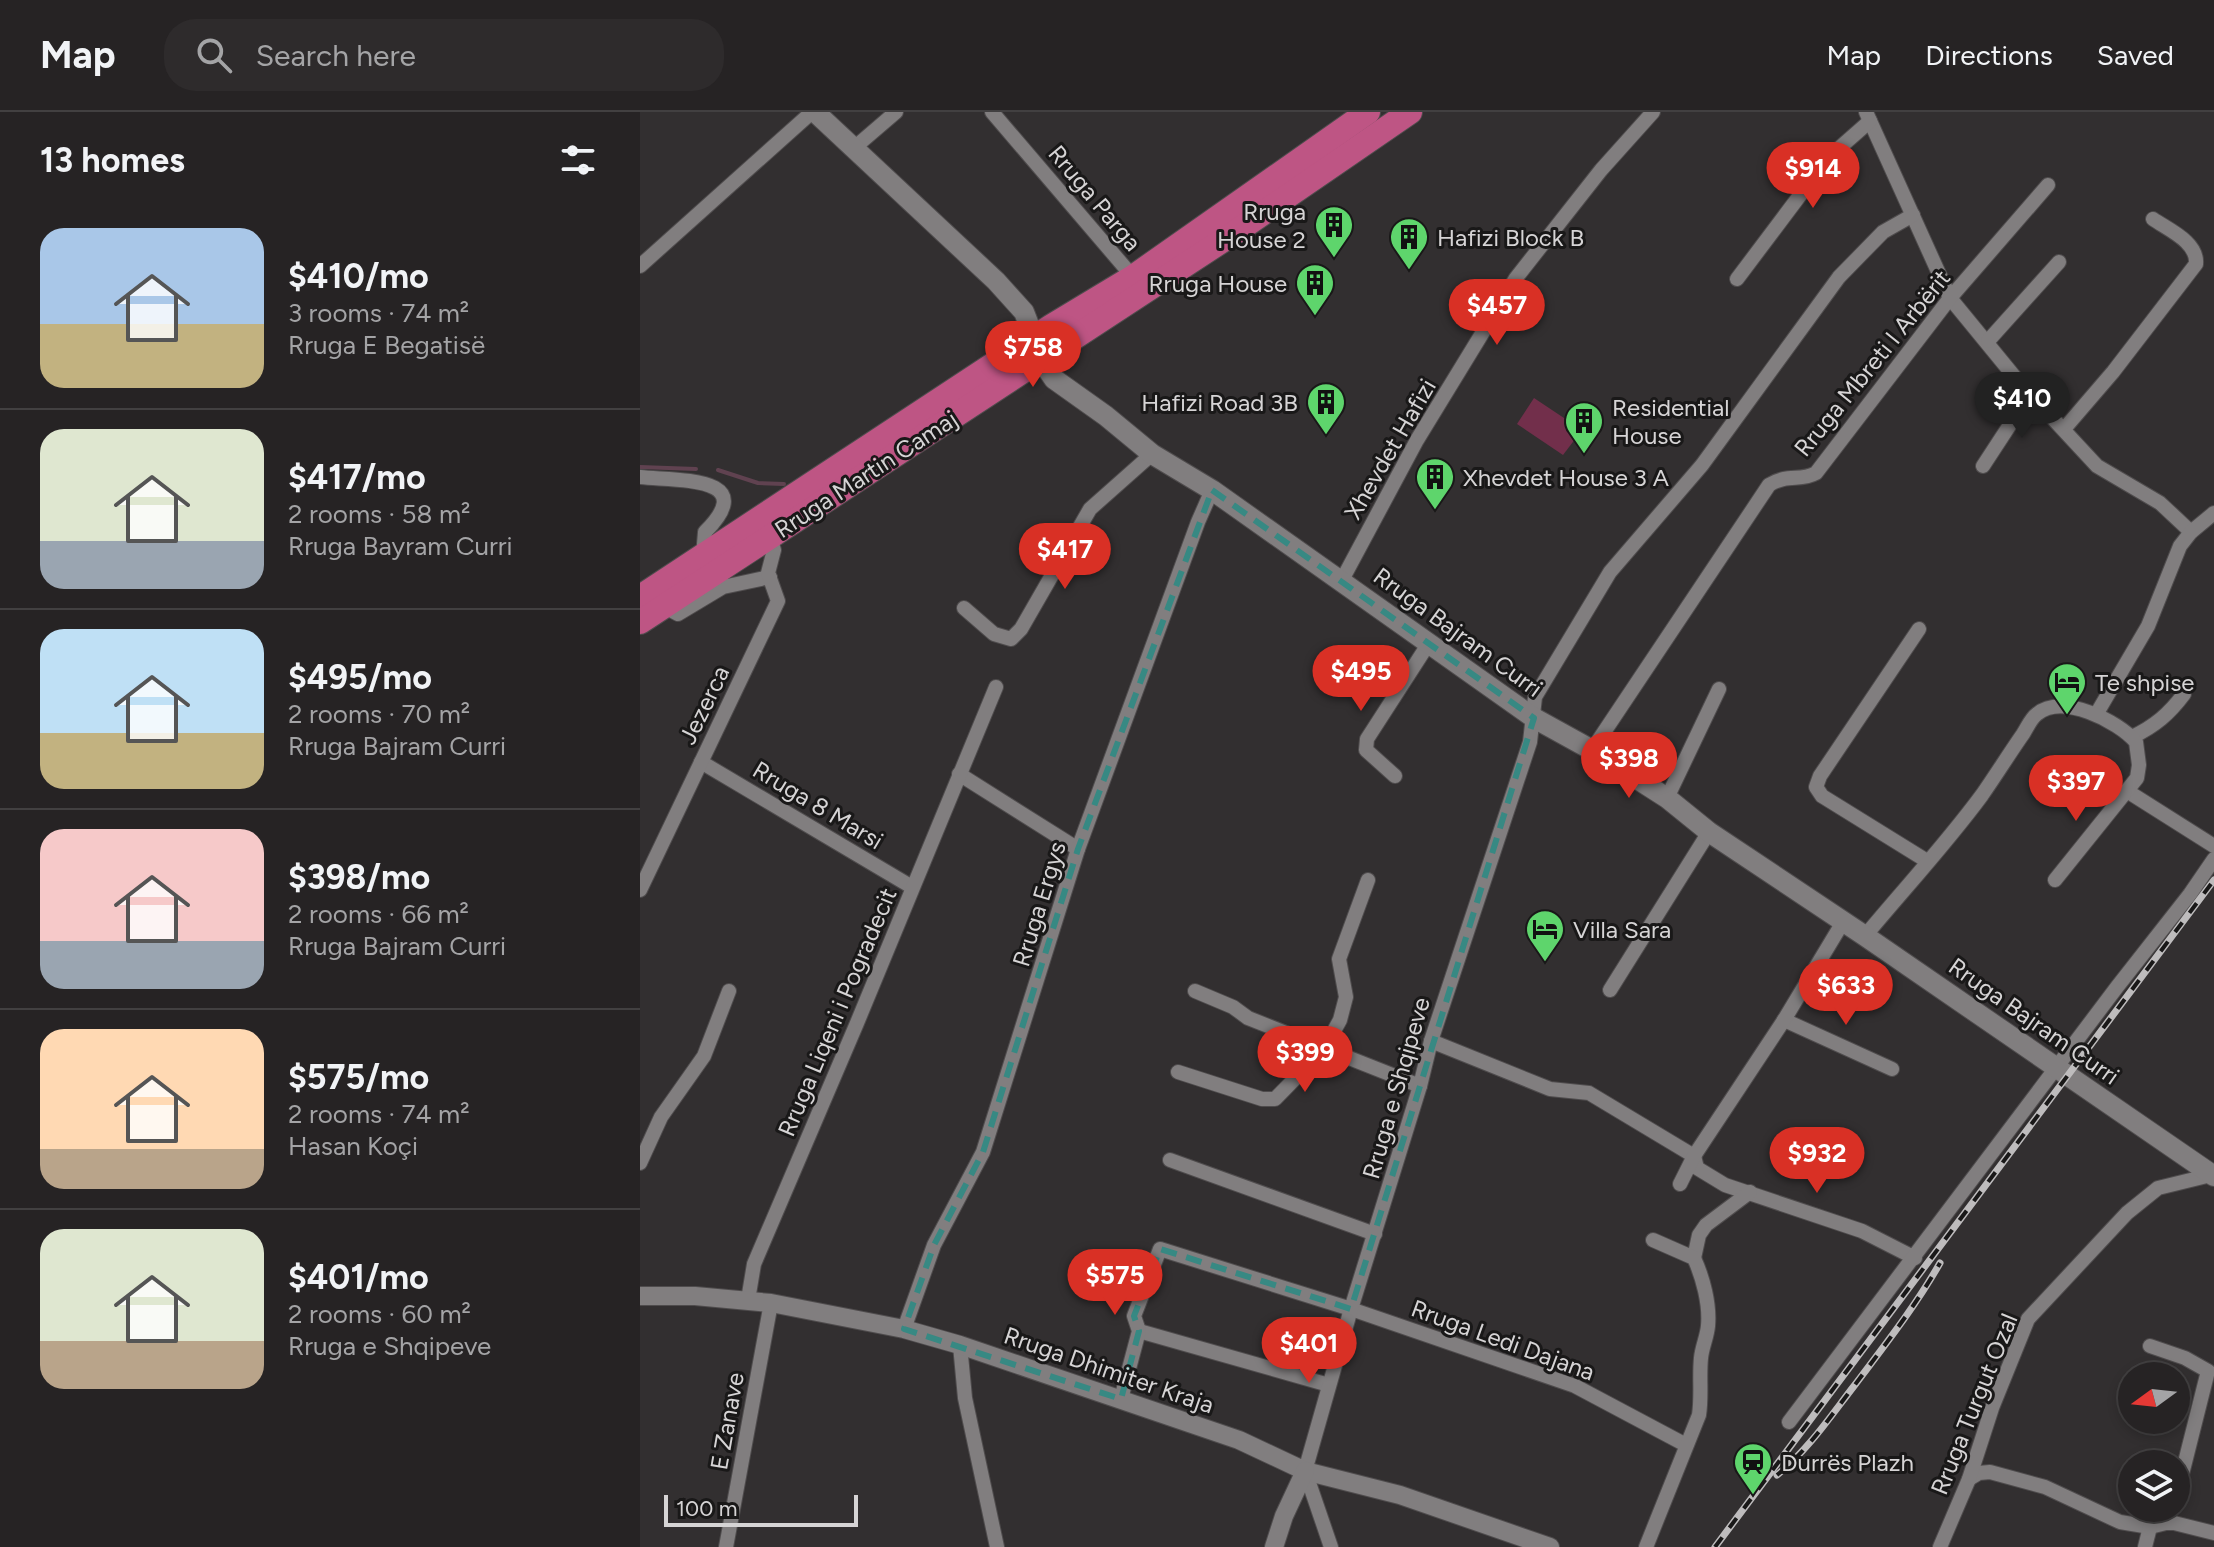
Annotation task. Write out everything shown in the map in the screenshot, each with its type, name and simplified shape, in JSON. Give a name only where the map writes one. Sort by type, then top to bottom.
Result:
[{"type":"highway","name":"Rruga Martin Camaj","points":[[640,622],[770,537],[1368,112]]},
{"type":"highway","name":"Rruga Martin Camaj","points":[[640,597],[1039,347],[1237,231],[1410,112]]},
{"type":"main road","name":"Rruga Bajram Curri","points":[[814,112],[996,281],[1024,312],[1047,370],[1054,379],[1152,454],[1212,490],[1534,718],[1592,750],[1667,798],[1709,832],[2213,1174]]},
{"type":"street","points":[[640,266],[814,112]]},
{"type":"street","points":[[854,148],[896,112]]},
{"type":"street","name":"Rruga Parga","points":[[992,112],[1133,277]]},
{"type":"street","name":"Xhevdet Hafizi","points":[[1342,580],[1417,440],[1516,278],[1601,170],[1653,112]]},
{"type":"street","points":[[1737,279],[1828,158],[1868,116],[1950,298],[2030,394],[2097,466],[2160,503],[2191,532]]},
{"type":"street","name":"Rruga Mbreti I Arbërit","points":[[1592,750],[1769,485],[1781,477],[1808,478],[1816,473],[1950,298],[2048,185]]},
{"type":"street","name":"Rruga e Shqipeve","points":[[1305,1471],[1431,1041],[1530,742],[1535,697],[1610,572],[1702,465],[1839,277],[1883,232],[1913,215]]},
{"type":"street","points":[[2064,429],[2113,372],[2196,264],[2193,247],[2153,219]]},
{"type":"street","points":[[1988,341],[2059,262]]},
{"type":"street","points":[[1983,466],[2030,394]]},
{"type":"street","points":[[964,608],[994,634],[1011,639],[1021,629],[1090,509],[1152,454]]},
{"type":"street","points":[[640,477],[697,480],[717,489],[724,501],[723,509],[720,517],[705,532],[703,556]]},
{"type":"street","name":"Rruga Ergys","points":[[904,1329],[934,1245],[983,1152],[1078,849],[1212,490]]},
{"type":"street","points":[[2097,713],[2148,626],[2180,546],[2214,513]]},
{"type":"street","name":"Jezerca","points":[[640,890],[778,601],[768,568],[774,550],[770,537]]},
{"type":"street","points":[[663,606],[678,614],[723,587],[770,577]]},
{"type":"street","points":[[1919,629],[1820,776],[1816,787],[1822,796],[1927,861]]},
{"type":"street","points":[[1395,776],[1372,758],[1366,750],[1367,739],[1429,643]]},
{"type":"street","name":"Rruga Liqeni i Pogradecit","points":[[748,1300],[754,1264],[996,687]]},
{"type":"street","points":[[1667,798],[1719,689]]},
{"type":"street","points":[[2132,737],[2168,716],[2184,694]]},
{"type":"street","points":[[1865,936],[1983,794],[2036,714],[2058,707],[2097,713],[2132,737],[2138,749],[2139,765],[2137,778],[2055,880]]},
{"type":"street","name":"Rruga 8 Marsi","points":[[701,762],[912,887]]},
{"type":"street","points":[[959,774],[1078,849]]},
{"type":"street","points":[[2127,791],[2214,846]]},
{"type":"street","points":[[1610,990],[1709,832]]},
{"type":"street","points":[[1789,1422],[2214,859]]},
{"type":"street","points":[[1178,1072],[1262,1099],[1275,1099],[1324,1049],[1340,1020],[1346,997],[1339,959],[1368,880]]},
{"type":"street","points":[[1680,1184],[1694,1156],[1784,1020],[1843,922]]},
{"type":"street","points":[[640,1163],[661,1117],[704,1056],[729,991]]},
{"type":"street","points":[[1195,991],[1233,1007],[1248,1018],[1420,1086]]},
{"type":"street","points":[[1784,1020],[1892,1069]]},
{"type":"street","points":[[1431,1041],[1550,1089],[1589,1093],[1694,1156],[1697,1168],[1725,1185],[1862,1231],[1915,1258]]},
{"type":"street","points":[[1170,1160],[1375,1234]]},
{"type":"street","name":"Rruga Turgut Ozal","points":[[1940,1547],[1969,1479],[1992,1408],[2028,1319],[2127,1213],[2158,1188],[2213,1174]]},
{"type":"street","points":[[1646,1547],[1699,1415],[1702,1397],[1701,1354],[1708,1328],[1703,1284],[1694,1258],[1699,1235],[1706,1225],[1750,1192]]},
{"type":"street","points":[[1653,1240],[1694,1258]]},
{"type":"street","name":"Rruga Ledi Dajana","points":[[1139,1331],[1134,1316],[1160,1249],[1351,1309],[1575,1386],[1686,1445]]},
{"type":"street","name":"Rruga Dhimiter Kraja","points":[[640,1296],[748,1300],[904,1329],[960,1345],[1239,1440],[1305,1471],[1400,1495],[1550,1547]]},
{"type":"street","name":"E Zanave","points":[[726,1547],[771,1303]]},
{"type":"street","points":[[1121,1399],[1139,1331],[1329,1385]]},
{"type":"street","points":[[960,1345],[965,1398],[997,1547]]},
{"type":"street","points":[[2150,1346],[2185,1358],[2208,1371],[2188,1450]]},
{"type":"street","points":[[1274,1547],[1284,1516],[1305,1471]]},
{"type":"street","points":[[1305,1471],[1331,1547]]},
{"type":"street","points":[[1969,1479],[1979,1473],[1990,1472],[2027,1481],[2120,1522],[2150,1527],[2159,1522]]},
{"type":"street","points":[[2188,1522],[2214,1533]]},
{"type":"street","points":[[2145,1547],[2150,1527]]},
{"type":"highlighted area","points":[[1212,490],[1534,718],[1351,1309],[1160,1249],[1134,1316],[1139,1331],[1121,1399],[904,1329],[934,1245],[983,1152],[1078,849]]},
{"type":"shaded area","points":[[1534,398],[1582,430],[1563,455],[1517,424]]},
{"type":"waterway","points":[[640,467],[696,469]]},
{"type":"waterway","points":[[718,470],[758,483],[784,484]]},
{"type":"railway","points":[[1715,1547],[2214,880]]},
{"type":"railway","points":[[1777,1475],[1799,1455],[1827,1421],[1899,1326],[1940,1263]]},
{"type":"place","name":"Rruga House 2","points":[[1334,259]]},
{"type":"place","name":"Hafizi Block B","points":[[1409,271]]},
{"type":"place","name":"Rruga House","points":[[1315,317]]},
{"type":"place","name":"Hafizi Road 3B","points":[[1326,436]]},
{"type":"place","name":"Residential House","points":[[1584,455]]},
{"type":"place","name":"Xhevdet House 3 A","points":[[1435,511]]},
{"type":"place","name":"Te shpise","points":[[2067,716]]},
{"type":"place","name":"Villa Sara","points":[[1545,963]]},
{"type":"place","name":"Durrës Plazh","points":[[1753,1496]]}]
